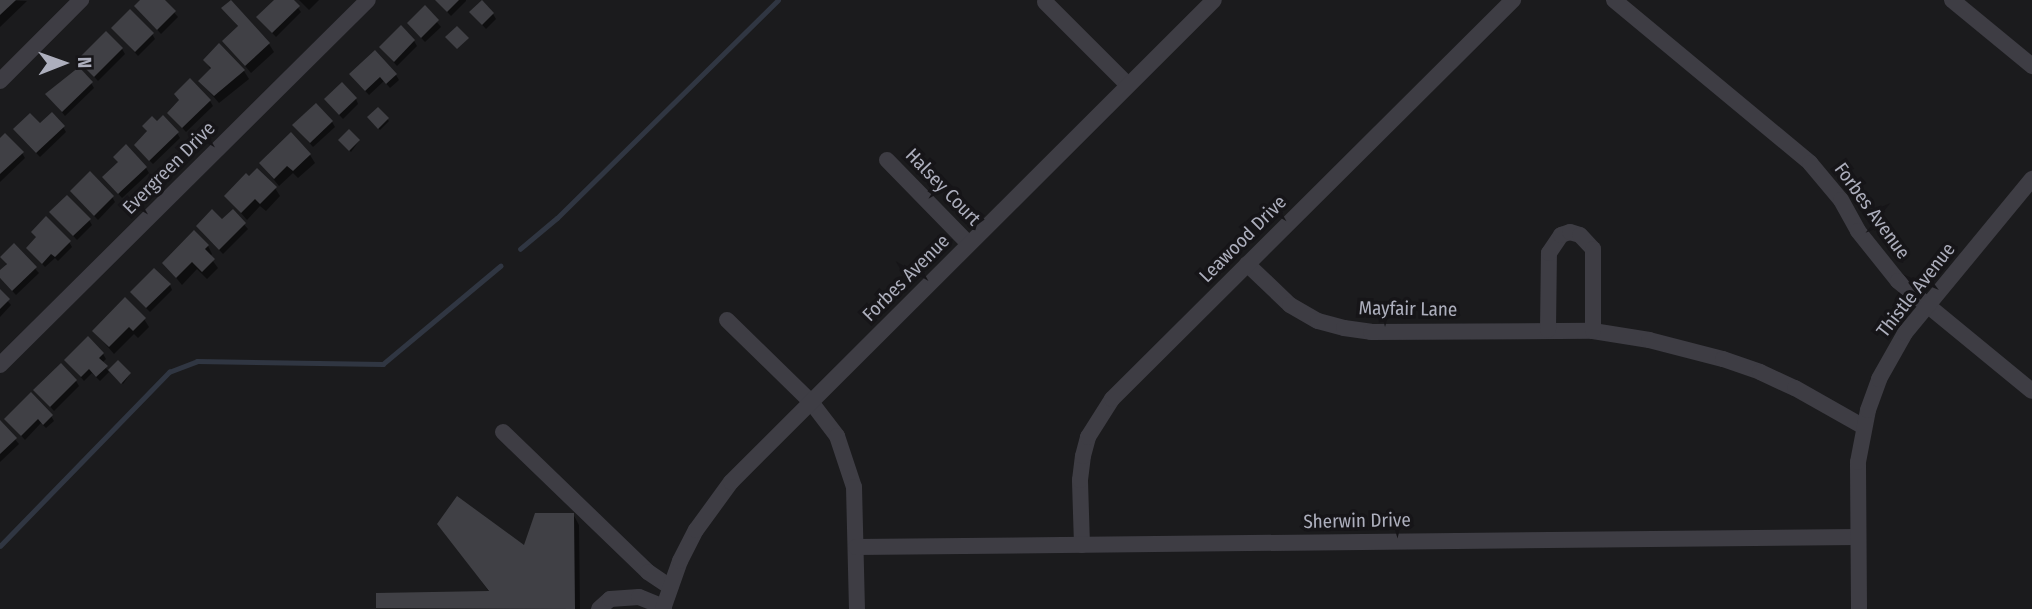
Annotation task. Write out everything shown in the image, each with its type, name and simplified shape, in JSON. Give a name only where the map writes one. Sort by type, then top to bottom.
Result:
[{"type":"street","points":[[0,80],[81,0]]},
{"type":"street","name":"Evergreen Drive","points":[[0,366],[368,0]]},
{"type":"street","name":"Forbes Avenue","points":[[663,608],[696,530],[731,482],[1214,0]]},
{"type":"street","name":"Leawood Drive","points":[[1082,545],[1080,480],[1083,456],[1099,417],[1112,399],[1513,0]]},
{"type":"street","name":"Forbes Avenue","points":[[1615,0],[1810,163],[1841,200],[1877,258],[1927,306],[2032,391]]},
{"type":"street","points":[[1952,0],[2032,66]]},
{"type":"street","points":[[1045,2],[1128,85]]},
{"type":"street","name":"Halsey Court","points":[[887,160],[969,244]]},
{"type":"street","name":"Thistle Avenue","points":[[1859,609],[1858,462],[1864,426],[1887,363],[1927,306],[2032,180]]},
{"type":"street","points":[[1548,330],[1549,253],[1561,235],[1570,232],[1580,235],[1593,249],[1593,331]]},
{"type":"street","name":"Mayfair Lane","points":[[1247,264],[1290,305],[1318,321],[1344,328],[1371,332],[1593,331],[1649,340],[1723,359],[1796,388],[1864,426]]},
{"type":"street","points":[[727,320],[827,420],[847,458],[854,487],[857,609]]},
{"type":"street","points":[[503,432],[648,572],[670,587]]},
{"type":"street","name":"Sherwin Drive","points":[[856,547],[1858,537]]},
{"type":"street","points":[[599,609],[610,599],[639,597],[663,608]]},
{"type":"building","points":[[0,0],[16,0],[0,15]]},
{"type":"building","points":[[140,0],[165,0],[176,11],[157,30],[134,6]]},
{"type":"building","points":[[231,0],[270,43],[245,66],[222,41],[238,26],[221,8]]},
{"type":"building","points":[[274,0],[294,0],[300,6],[272,33],[256,17]]},
{"type":"building","points":[[435,0],[459,0],[447,12]]},
{"type":"building","points":[[482,0],[494,13],[482,25],[469,12]]},
{"type":"building","points":[[425,5],[439,20],[421,38],[407,23]]},
{"type":"building","points":[[130,9],[154,33],[135,52],[111,28]]},
{"type":"building","points":[[401,25],[415,40],[394,62],[379,47]]},
{"type":"building","points":[[457,26],[469,38],[457,49],[445,37]]},
{"type":"building","points":[[106,31],[123,48],[94,77],[77,60]]},
{"type":"building","points":[[219,43],[245,70],[214,96],[198,81],[211,68],[203,60]]},
{"type":"building","points":[[375,50],[397,74],[386,84],[380,77],[365,91],[349,74]]},
{"type":"building","points":[[79,67],[93,82],[62,112],[45,94]]},
{"type":"building","points":[[190,78],[211,100],[182,128],[167,113],[179,100],[174,94]]},
{"type":"building","points":[[342,82],[357,98],[339,115],[324,99]]},
{"type":"building","points":[[316,103],[333,121],[310,143],[292,125]]},
{"type":"building","points":[[378,107],[389,118],[378,129],[367,117]]},
{"type":"building","points":[[52,112],[65,126],[36,153],[13,129],[30,113],[40,123]]},
{"type":"building","points":[[163,115],[179,132],[149,161],[134,145],[147,131],[142,126],[152,116],[157,121]]},
{"type":"building","points":[[349,129],[360,140],[349,151],[338,140]]},
{"type":"building","points":[[291,132],[311,154],[293,171],[287,166],[274,179],[259,163]]},
{"type":"building","points":[[5,133],[24,152],[0,174],[0,138]]},
{"type":"building","points":[[126,144],[147,167],[118,194],[102,177],[118,162],[113,157]]},
{"type":"building","points":[[257,168],[277,187],[260,204],[255,199],[241,213],[224,196],[246,173],[249,176]]},
{"type":"building","points":[[90,171],[114,196],[94,216],[70,191]]},
{"type":"building","points":[[67,195],[91,219],[73,236],[49,212]]},
{"type":"building","points":[[212,209],[222,219],[233,209],[246,223],[219,250],[196,226]]},
{"type":"building","points":[[46,216],[71,241],[55,257],[51,254],[42,264],[26,248],[36,237],[31,232]]},
{"type":"building","points":[[194,230],[209,245],[205,249],[215,259],[202,272],[192,262],[176,278],[162,263]]},
{"type":"building","points":[[14,243],[37,267],[12,291],[0,278],[0,270],[7,264],[0,257]]},
{"type":"building","points":[[154,268],[171,284],[146,308],[130,292]]},
{"type":"building","points":[[0,289],[10,299],[0,309]]},
{"type":"building","points":[[125,297],[146,318],[133,331],[129,327],[109,347],[92,331]]},
{"type":"building","points":[[88,336],[104,353],[99,358],[108,366],[96,377],[89,369],[81,377],[64,360]]},
{"type":"building","points":[[118,360],[131,373],[121,384],[108,370]]},
{"type":"building","points":[[61,363],[77,380],[50,407],[33,390]]},
{"type":"building","points":[[31,392],[53,415],[43,425],[38,419],[21,436],[4,419]]},
{"type":"building","points":[[0,420],[17,438],[0,454]]},
{"type":"building","points":[[457,496],[524,545],[535,513],[574,513],[575,609],[376,608],[376,593],[489,591],[437,524]]},
{"type":"waterway","points":[[520,249],[557,218],[778,0]]},
{"type":"waterway","points":[[0,546],[169,372],[197,361],[383,364],[500,266]]}]
